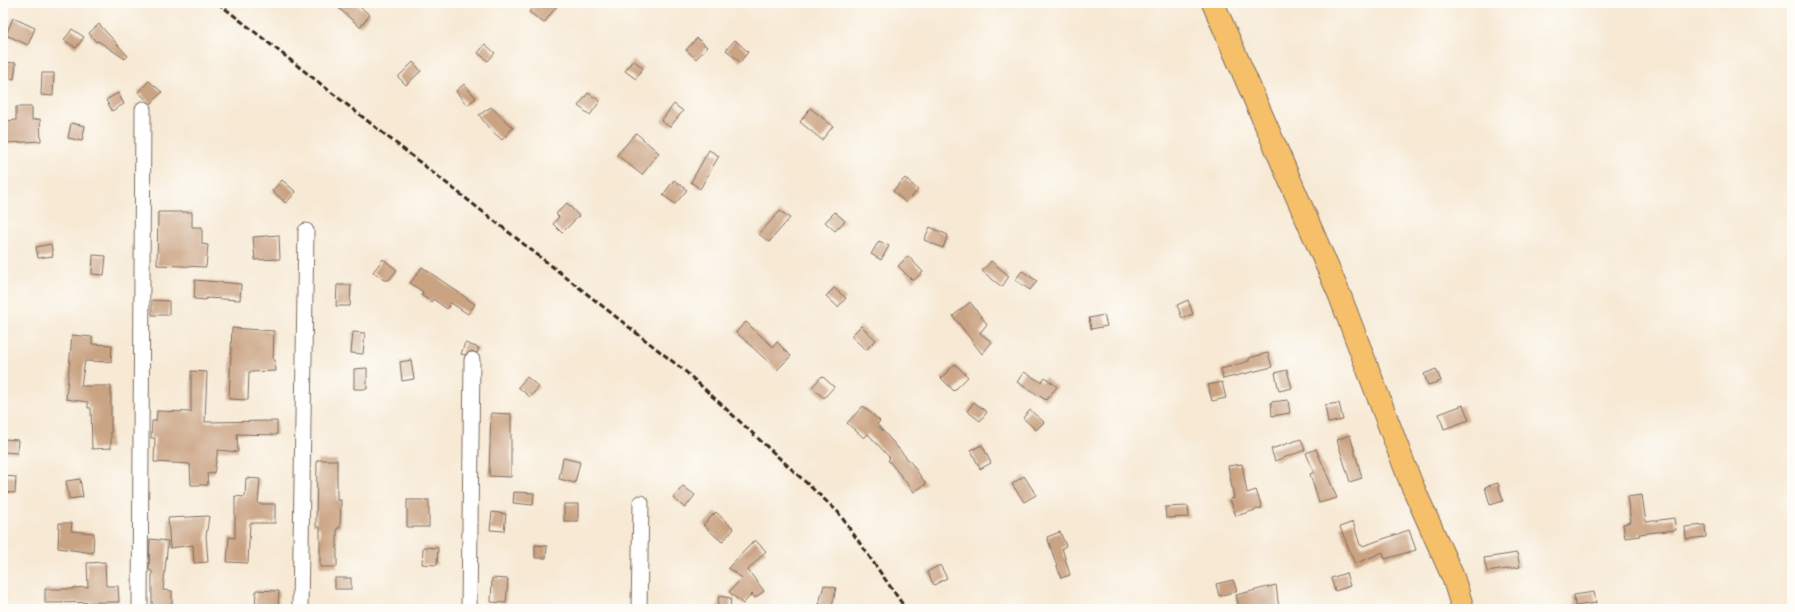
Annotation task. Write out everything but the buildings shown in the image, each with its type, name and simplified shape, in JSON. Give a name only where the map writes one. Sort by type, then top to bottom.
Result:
[{"type":"highway","points":[[1214,6],[1340,296],[1411,483],[1454,577],[1463,609]]},
{"type":"street","points":[[140,609],[143,109]]},
{"type":"street","points":[[300,609],[306,231]]},
{"type":"street","points":[[469,609],[472,360]]},
{"type":"street","points":[[640,609],[641,503]]},
{"type":"railway","points":[[218,3],[686,372],[838,512],[906,609]]}]
